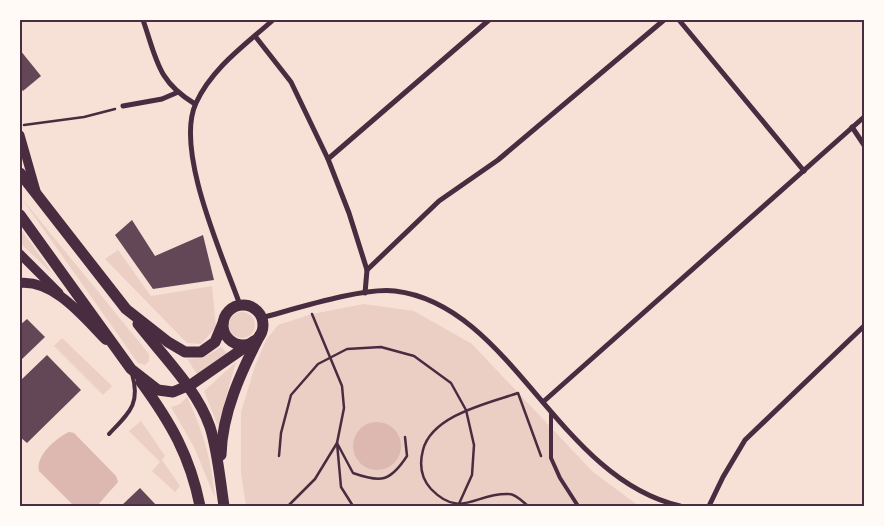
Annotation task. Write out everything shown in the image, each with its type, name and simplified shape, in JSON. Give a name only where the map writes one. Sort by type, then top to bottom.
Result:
[{"type":"main road","points":[[20,173],[187,387],[210,426],[220,472],[224,506]]},
{"type":"main road","points":[[20,215],[159,407],[180,443],[195,482],[200,506]]},
{"type":"main road","points":[[20,283],[32,284],[48,290],[68,302],[121,355]]},
{"type":"main road","points":[[126,309],[168,342],[191,353],[208,349],[219,336],[228,311],[240,305],[253,308],[261,318],[263,326],[241,375],[229,412],[222,442],[220,472]]},
{"type":"main road","points":[[223,323],[226,336],[233,342],[241,345],[257,338]]},
{"type":"main road","points":[[130,369],[158,390],[174,392],[187,387],[257,338]]},
{"type":"street","points":[[143,20],[160,70],[176,93],[195,104]]},
{"type":"street","points":[[240,305],[194,174],[189,137],[195,104],[216,73],[232,55],[273,20]]},
{"type":"street","points":[[328,159],[489,20]]},
{"type":"street","points":[[367,270],[439,200],[498,160],[664,20]]},
{"type":"street","points":[[679,20],[804,171]]},
{"type":"street","points":[[255,36],[291,82],[328,159],[349,212],[367,270],[365,292]]},
{"type":"street","points":[[123,106],[162,99],[176,93]]},
{"type":"street","points":[[543,402],[864,117]]},
{"type":"street","points":[[852,128],[864,145]]},
{"type":"street","points":[[20,135],[37,196]]},
{"type":"street","points":[[20,254],[68,302]]},
{"type":"street","points":[[261,318],[365,292],[396,291],[431,301],[476,331],[517,372],[566,431],[604,468],[632,487],[662,502],[680,506]]},
{"type":"street","points":[[709,506],[723,476],[745,440],[864,326]]},
{"type":"lane","points":[[109,434],[127,416],[136,396],[130,369]]},
{"type":"lane","points":[[550,412],[551,458],[560,478],[578,506]]},
{"type":"path","points":[[20,125],[84,117],[115,109]]},
{"type":"path","points":[[310,306],[329,359],[342,386],[344,408],[337,443],[341,487],[353,506]]},
{"type":"path","points":[[279,456],[281,432],[291,395],[318,364],[347,350],[382,347],[414,356],[451,383],[466,410],[474,444],[472,475],[458,506]]},
{"type":"path","points":[[518,393],[453,416],[434,433],[424,448],[420,465],[424,482],[442,500],[458,506],[478,501],[493,494],[512,494],[528,506]]},
{"type":"path","points":[[337,443],[353,473],[374,481],[385,479],[398,471],[408,456],[405,437]]},
{"type":"path","points":[[288,506],[315,479],[337,443]]},
{"type":"shaded area","points":[[20,196],[149,354],[149,361],[145,365],[138,363]]},
{"type":"shaded area","points":[[20,228],[53,274],[20,243]]},
{"type":"shaded area","points":[[118,250],[151,296],[212,286],[216,327],[201,344],[187,343],[105,259]]},
{"type":"shaded area","points":[[364,304],[414,311],[472,344],[593,472],[639,506],[246,506],[241,473],[241,412],[255,366],[266,340],[278,325],[312,314]]},
{"type":"shaded area","points":[[242,312],[251,316],[255,325],[251,334],[242,338],[233,334],[229,325],[233,316]]},
{"type":"shaded area","points":[[62,338],[112,386],[103,395],[54,346]]},
{"type":"shaded area","points":[[221,347],[227,353],[197,374],[187,359],[203,358]]},
{"type":"shaded area","points":[[236,362],[218,426],[204,391]]},
{"type":"shaded area","points":[[187,397],[206,446],[215,498],[194,447],[171,407],[180,404]]},
{"type":"shaded area","points":[[141,421],[165,456],[162,460],[180,486],[175,492],[152,471],[160,462],[129,431]]},
{"type":"shaded area","points":[[377,422],[386,424],[394,429],[399,437],[401,446],[399,455],[394,463],[386,468],[377,470],[368,468],[360,463],[355,455],[353,446],[355,437],[360,429],[368,424]]},
{"type":"shaded area","points":[[69,432],[74,433],[116,476],[118,482],[97,506],[74,506],[39,471],[40,459],[43,454],[53,443]]},
{"type":"building","points":[[20,50],[41,76],[23,91],[20,87]]},
{"type":"building","points":[[132,220],[155,256],[203,235],[214,280],[153,289],[115,235]]},
{"type":"building","points":[[27,319],[45,337],[20,361],[20,325]]},
{"type":"building","points":[[47,355],[81,390],[27,443],[20,437],[20,381]]},
{"type":"building","points":[[140,488],[157,506],[121,506]]}]
